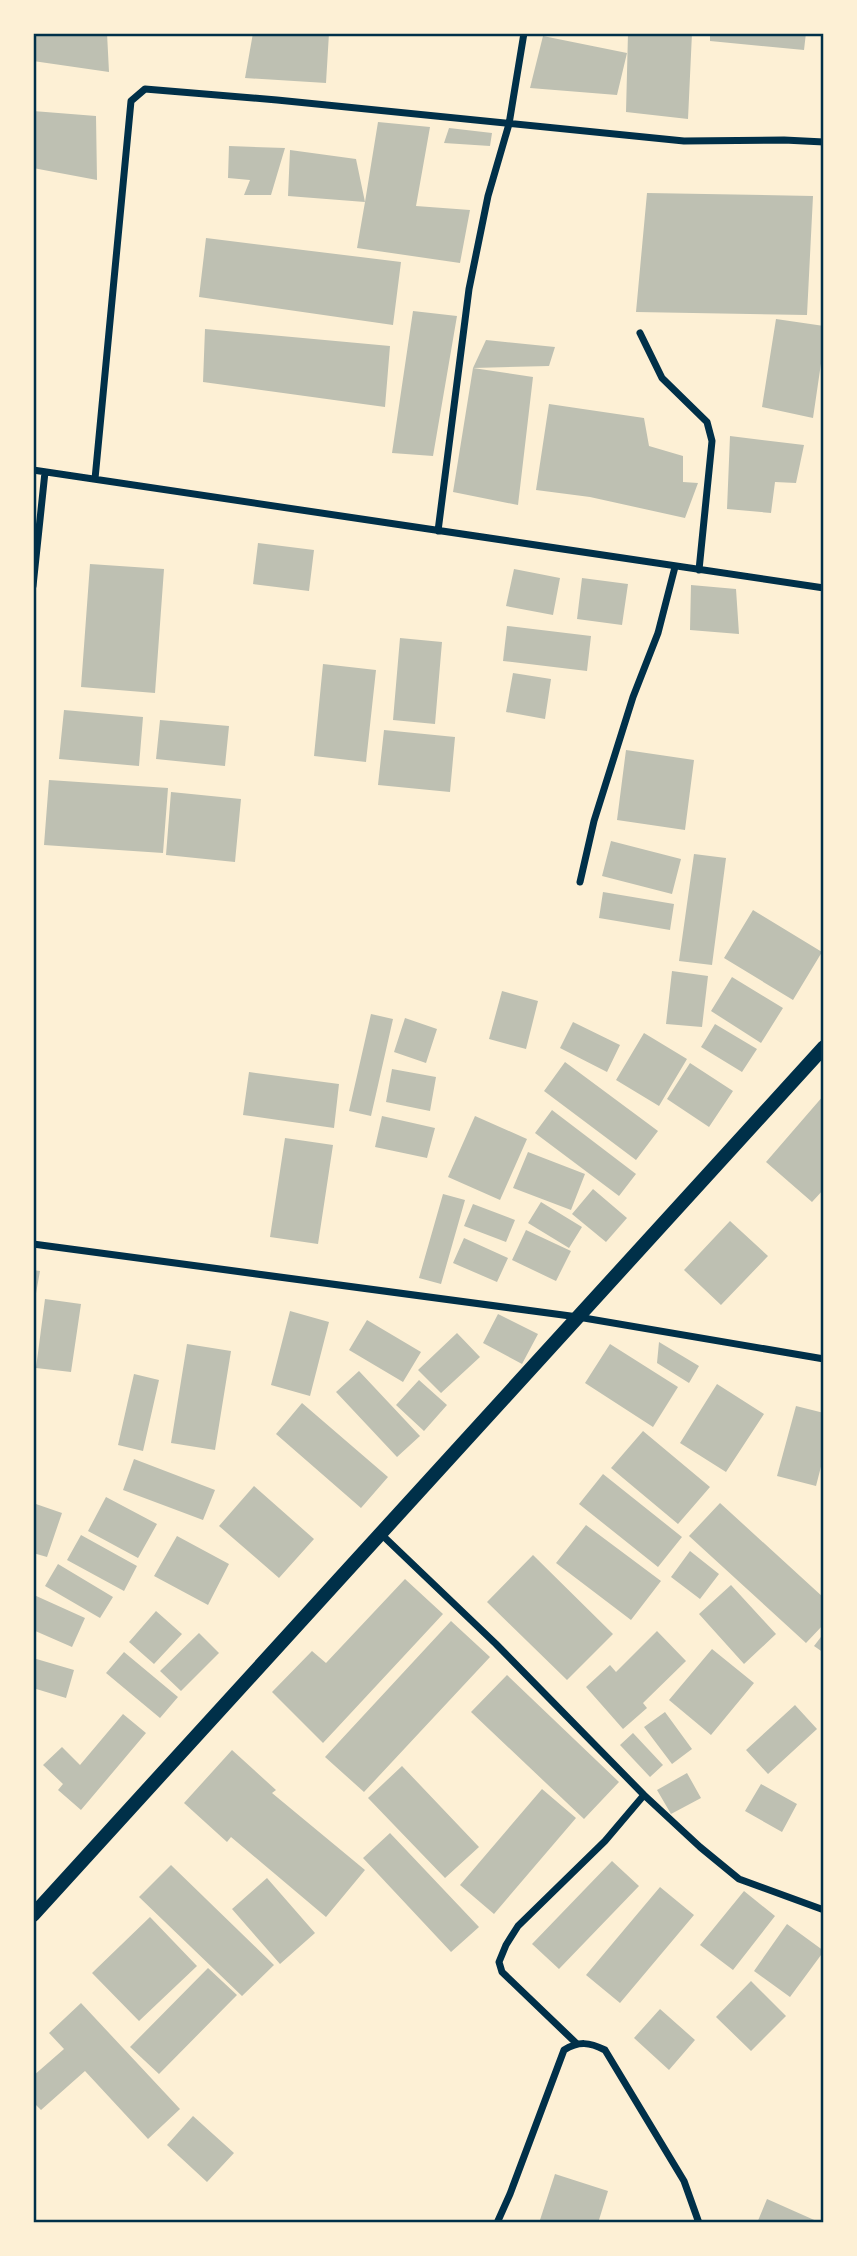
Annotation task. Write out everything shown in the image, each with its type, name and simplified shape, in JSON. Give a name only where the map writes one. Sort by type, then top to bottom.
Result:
[{"type":"main road","points":[[33,1915],[824,1047]]},
{"type":"street","points":[[438,531],[469,289],[488,196],[509,124],[524,33]]},
{"type":"street","points":[[94,479],[131,101],[145,89],[684,141],[824,142]]},
{"type":"street","points":[[640,333],[662,378],[706,422],[712,441],[699,570]]},
{"type":"street","points":[[33,470],[824,589]]},
{"type":"street","points":[[33,586],[44,472]]},
{"type":"street","points":[[580,882],[594,821],[633,697],[658,633],[675,566]]},
{"type":"street","points":[[33,1244],[578,1317],[824,1359]]},
{"type":"street","points":[[380,1534],[496,1644],[681,1832],[739,1879],[824,1910]]},
{"type":"street","points":[[576,2043],[502,1972],[499,1962],[518,1926],[605,1841],[644,1795]]},
{"type":"street","points":[[497,2223],[564,2050],[576,2043],[592,2043],[605,2050],[684,2181],[699,2223]]},
{"type":"building","points":[[33,33],[107,33],[109,72],[33,61]]},
{"type":"building","points":[[253,33],[329,33],[326,83],[245,78]]},
{"type":"building","points":[[628,33],[692,33],[688,119],[626,112]]},
{"type":"building","points":[[710,33],[806,33],[804,50],[710,41]]},
{"type":"building","points":[[543,36],[627,53],[617,95],[530,88]]},
{"type":"building","points":[[33,111],[96,116],[97,180],[33,168]]},
{"type":"building","points":[[378,122],[430,127],[416,206],[470,210],[460,263],[357,248]]},
{"type":"building","points":[[449,128],[492,133],[490,146],[444,143]]},
{"type":"building","points":[[229,146],[285,148],[271,195],[244,195],[250,180],[228,178]]},
{"type":"building","points":[[290,150],[356,159],[365,202],[288,196]]},
{"type":"building","points":[[647,193],[813,196],[807,315],[636,312]]},
{"type":"building","points":[[206,238],[401,262],[393,325],[199,297]]},
{"type":"building","points":[[413,311],[457,316],[433,456],[392,453]]},
{"type":"building","points":[[776,319],[824,326],[813,418],[762,407]]},
{"type":"building","points":[[205,329],[390,346],[385,407],[203,382]]},
{"type":"building","points":[[486,340],[555,347],[549,366],[473,368]]},
{"type":"building","points":[[473,368],[533,377],[518,505],[453,492]]},
{"type":"building","points":[[549,404],[644,418],[649,446],[683,456],[683,482],[698,483],[685,518],[590,497],[536,490]]},
{"type":"building","points":[[730,436],[804,445],[796,483],[775,482],[771,513],[727,509]]},
{"type":"building","points":[[258,543],[314,550],[309,591],[253,584]]},
{"type":"building","points":[[90,564],[164,569],[155,693],[81,687]]},
{"type":"building","points":[[514,569],[560,578],[553,615],[506,606]]},
{"type":"building","points":[[582,578],[628,584],[622,625],[577,619]]},
{"type":"building","points":[[691,585],[736,589],[739,634],[690,630]]},
{"type":"building","points":[[507,626],[591,636],[587,671],[503,661]]},
{"type":"building","points":[[400,638],[442,642],[435,724],[393,720]]},
{"type":"building","points":[[323,664],[376,670],[366,762],[314,756]]},
{"type":"building","points":[[513,673],[551,679],[545,719],[506,712]]},
{"type":"building","points":[[64,710],[143,717],[139,766],[59,759]]},
{"type":"building","points":[[160,720],[229,726],[225,766],[156,759]]},
{"type":"building","points":[[384,730],[455,737],[450,792],[378,785]]},
{"type":"building","points":[[626,750],[694,760],[685,830],[617,820]]},
{"type":"building","points":[[49,780],[168,788],[163,853],[44,845]]},
{"type":"building","points":[[171,792],[241,799],[235,862],[166,855]]},
{"type":"building","points":[[611,841],[681,859],[672,894],[602,876]]},
{"type":"building","points":[[694,854],[726,858],[712,965],[679,961]]},
{"type":"building","points":[[603,892],[674,904],[670,930],[599,918]]},
{"type":"building","points":[[753,910],[822,952],[793,1000],[724,958]]},
{"type":"building","points":[[672,971],[708,976],[702,1027],[666,1024]]},
{"type":"building","points":[[732,977],[783,1008],[761,1043],[711,1011]]},
{"type":"building","points":[[502,991],[538,1001],[526,1049],[489,1039]]},
{"type":"building","points":[[371,1014],[393,1019],[371,1116],[349,1111]]},
{"type":"building","points":[[405,1018],[437,1029],[426,1063],[394,1052]]},
{"type":"building","points":[[573,1022],[620,1045],[607,1072],[560,1048]]},
{"type":"building","points":[[715,1024],[757,1049],[742,1072],[701,1047]]},
{"type":"building","points":[[644,1033],[687,1059],[659,1106],[616,1080]]},
{"type":"building","points":[[565,1062],[658,1131],[636,1160],[544,1091]]},
{"type":"building","points":[[690,1063],[733,1091],[709,1127],[667,1099]]},
{"type":"building","points":[[392,1069],[436,1077],[430,1111],[386,1102]]},
{"type":"building","points":[[249,1072],[339,1084],[334,1128],[243,1115]]},
{"type":"building","points":[[824,1095],[824,1189],[812,1202],[766,1162]]},
{"type":"building","points":[[552,1110],[636,1174],[619,1196],[535,1133]]},
{"type":"building","points":[[382,1116],[435,1128],[427,1158],[375,1147]]},
{"type":"building","points":[[475,1116],[527,1139],[500,1200],[448,1177]]},
{"type":"building","points":[[285,1138],[333,1145],[318,1244],[270,1237]]},
{"type":"building","points":[[528,1152],[585,1174],[571,1210],[513,1188]]},
{"type":"building","points":[[593,1189],[627,1218],[606,1242],[572,1214]]},
{"type":"building","points":[[443,1194],[465,1200],[441,1284],[419,1278]]},
{"type":"building","points":[[541,1202],[582,1227],[569,1248],[528,1223]]},
{"type":"building","points":[[473,1204],[515,1220],[506,1242],[464,1226]]},
{"type":"building","points":[[730,1221],[768,1256],[721,1305],[684,1270]]},
{"type":"building","points":[[526,1230],[571,1251],[556,1281],[512,1260]]},
{"type":"building","points":[[464,1238],[508,1258],[497,1282],[453,1263]]},
{"type":"building","points":[[33,1270],[40,1271],[35,1299],[33,1299]]},
{"type":"building","points":[[45,1299],[81,1304],[71,1372],[36,1368]]},
{"type":"building","points":[[290,1311],[329,1322],[310,1396],[271,1385]]},
{"type":"building","points":[[498,1314],[538,1334],[522,1364],[483,1343]]},
{"type":"building","points":[[367,1320],[421,1352],[403,1382],[349,1350]]},
{"type":"building","points":[[457,1333],[480,1357],[441,1393],[418,1370]]},
{"type":"building","points":[[659,1342],[699,1366],[689,1383],[657,1363]]},
{"type":"building","points":[[187,1344],[231,1351],[215,1450],[171,1443]]},
{"type":"building","points":[[610,1344],[678,1387],[653,1427],[585,1383]]},
{"type":"building","points":[[359,1371],[420,1436],[397,1457],[336,1392]]},
{"type":"building","points":[[134,1374],[159,1380],[143,1451],[118,1445]]},
{"type":"building","points":[[419,1380],[447,1405],[424,1431],[396,1405]]},
{"type":"building","points":[[717,1384],[764,1414],[726,1472],[680,1443]]},
{"type":"building","points":[[302,1403],[388,1477],[361,1508],[276,1434]]},
{"type":"building","points":[[796,1406],[824,1413],[824,1455],[816,1486],[777,1476]]},
{"type":"building","points":[[643,1431],[710,1487],[678,1524],[611,1468]]},
{"type":"building","points":[[134,1459],[215,1490],[203,1520],[123,1490]]},
{"type":"building","points":[[603,1474],[682,1537],[658,1567],[579,1504]]},
{"type":"building","points":[[254,1486],[314,1539],[279,1578],[219,1526]]},
{"type":"building","points":[[106,1497],[157,1524],[138,1558],[88,1531]]},
{"type":"building","points":[[33,1503],[62,1513],[47,1557],[33,1553]]},
{"type":"building","points":[[720,1503],[824,1598],[824,1624],[806,1643],[689,1536]]},
{"type":"building","points":[[586,1525],[661,1581],[631,1620],[556,1563]]},
{"type":"building","points":[[81,1535],[137,1566],[124,1591],[67,1560]]},
{"type":"building","points":[[177,1536],[229,1564],[208,1605],[154,1576]]},
{"type":"building","points":[[690,1551],[719,1574],[700,1599],[671,1577]]},
{"type":"building","points":[[533,1555],[613,1634],[567,1680],[487,1602]]},
{"type":"building","points":[[58,1564],[113,1597],[100,1618],[45,1586]]},
{"type":"building","points":[[405,1579],[443,1614],[323,1743],[272,1692],[312,1651],[326,1663]]},
{"type":"building","points":[[731,1585],[776,1634],[744,1664],[699,1614]]},
{"type":"building","points":[[34,1595],[85,1618],[72,1647],[33,1630]]},
{"type":"building","points":[[156,1611],[182,1634],[154,1664],[129,1642]]},
{"type":"building","points":[[451,1621],[490,1657],[364,1792],[325,1757]]},
{"type":"building","points":[[657,1631],[686,1661],[643,1703],[647,1708],[623,1729],[586,1687],[610,1665],[616,1672]]},
{"type":"building","points":[[199,1633],[219,1653],[181,1691],[160,1671]]},
{"type":"building","points":[[824,1633],[824,1653],[814,1646]]},
{"type":"building","points":[[712,1649],[754,1683],[711,1735],[669,1700]]},
{"type":"building","points":[[124,1652],[178,1697],[160,1718],[106,1673]]},
{"type":"building","points":[[33,1658],[74,1670],[66,1698],[33,1688]]},
{"type":"building","points":[[507,1675],[619,1782],[584,1819],[471,1712]]},
{"type":"building","points":[[795,1705],[817,1729],[768,1774],[746,1750]]},
{"type":"building","points":[[665,1712],[692,1749],[672,1764],[644,1727]]},
{"type":"building","points":[[123,1714],[146,1733],[81,1810],[58,1790],[63,1784],[43,1765],[62,1747],[80,1765]]},
{"type":"building","points":[[633,1733],[663,1765],[650,1777],[620,1745]]},
{"type":"building","points":[[232,1750],[276,1790],[272,1793],[365,1870],[326,1917],[231,1837],[227,1842],[184,1803]]},
{"type":"building","points":[[402,1766],[479,1847],[445,1878],[368,1798]]},
{"type":"building","points":[[687,1773],[701,1798],[671,1814],[657,1790]]},
{"type":"building","points":[[761,1784],[797,1804],[782,1832],[745,1811]]},
{"type":"building","points":[[542,1789],[576,1818],[494,1914],[460,1885]]},
{"type":"building","points":[[390,1833],[479,1927],[451,1952],[363,1858]]},
{"type":"building","points":[[612,1861],[639,1886],[559,1969],[532,1944]]},
{"type":"building","points":[[171,1865],[274,1965],[242,1996],[139,1897]]},
{"type":"building","points":[[267,1878],[315,1933],[280,1964],[232,1909]]},
{"type":"building","points":[[660,1887],[694,1915],[620,2003],[586,1975]]},
{"type":"building","points":[[744,1891],[775,1916],[733,1970],[700,1945]]},
{"type":"building","points":[[150,1917],[197,1966],[139,2021],[92,1973]]},
{"type":"building","points":[[787,1924],[824,1951],[790,1997],[754,1971]]},
{"type":"building","points":[[208,1968],[237,1995],[159,2074],[130,2047]]},
{"type":"building","points":[[751,1981],[786,2016],[751,2051],[716,2017]]},
{"type":"building","points":[[81,2003],[180,2109],[148,2139],[85,2071],[41,2110],[33,2102],[33,2076],[64,2049],[49,2033]]},
{"type":"building","points":[[660,2009],[695,2040],[669,2070],[634,2038]]},
{"type":"building","points":[[193,2116],[234,2153],[207,2182],[167,2145]]},
{"type":"building","points":[[555,2174],[608,2191],[598,2223],[539,2223]]},
{"type":"building","points":[[767,2199],[821,2223],[757,2223]]}]
